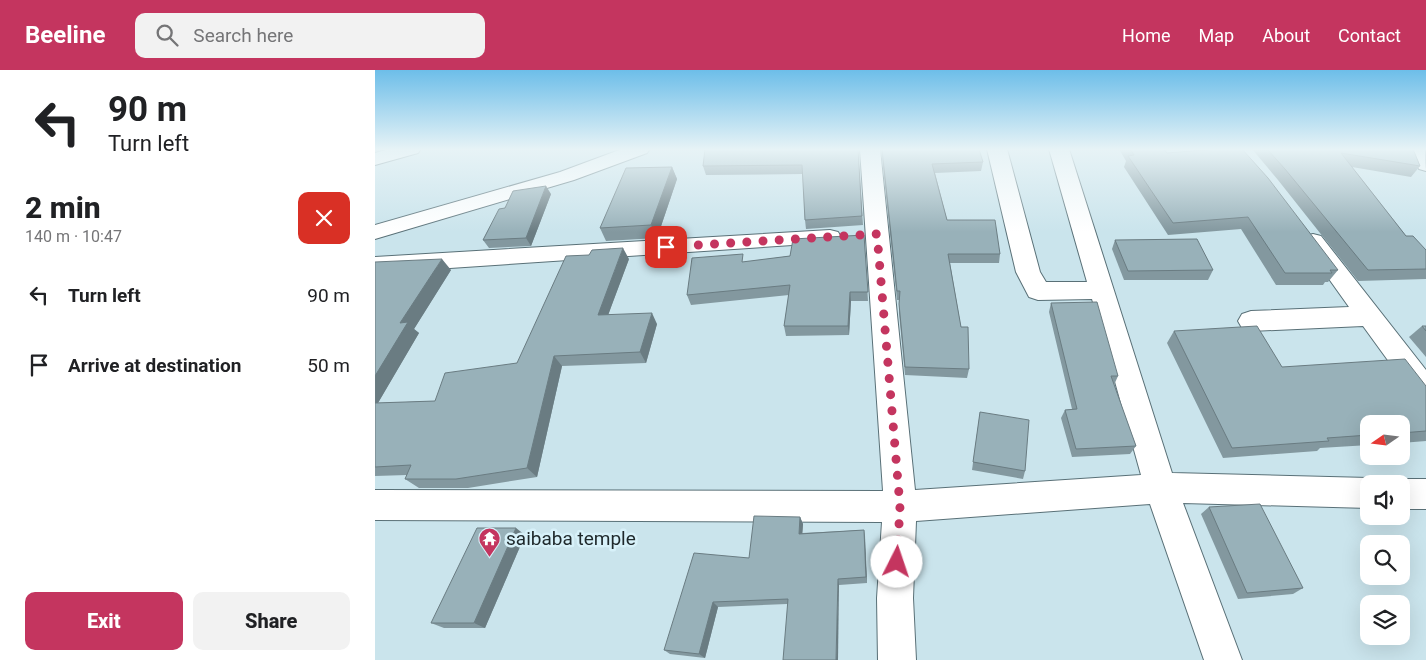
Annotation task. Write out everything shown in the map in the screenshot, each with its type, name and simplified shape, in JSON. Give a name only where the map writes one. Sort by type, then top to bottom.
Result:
[{"type":"street","points":[[565,177],[383,229],[375,263],[860,235]]},
{"type":"street","points":[[867,177],[860,235],[900,506],[895,598],[897,660]]},
{"type":"street","points":[[1004,177],[1028,272],[1038,291],[1102,290]]},
{"type":"street","points":[[1067,177],[1161,488],[1223,660]]},
{"type":"street","points":[[1300,224],[1426,391]]},
{"type":"street","points":[[1251,321],[1370,316]]},
{"type":"street","points":[[375,505],[900,506],[1161,488],[1360,493]]},
{"type":"street","points":[[1410,494],[1426,494]]},
{"type":"building","points":[[622,177],[669,177],[651,225],[600,228]]},
{"type":"building","points":[[803,177],[860,177],[862,216],[805,220]]},
{"type":"building","points":[[885,177],[935,177],[947,220],[995,220],[1000,254],[948,254],[961,327],[968,327],[969,369],[905,367],[899,304],[900,291],[897,291]]},
{"type":"building","points":[[1142,177],[1267,177],[1338,270],[1330,270],[1332,273],[1285,273],[1248,217],[1173,223]]},
{"type":"building","points":[[1291,177],[1359,177],[1406,236],[1413,236],[1426,250],[1426,269],[1368,270]]},
{"type":"building","points":[[546,186],[526,238],[483,240],[499,209],[505,208],[513,191]]},
{"type":"building","points":[[864,235],[868,292],[850,292],[848,326],[784,326],[790,285],[687,295],[692,258],[743,254],[742,262],[790,256],[793,239]]},
{"type":"building","points":[[1197,239],[1213,270],[1128,271],[1115,240]]},
{"type":"building","points":[[623,248],[598,315],[652,313],[640,352],[554,356],[527,468],[456,479],[405,479],[411,465],[375,467],[375,403],[435,401],[445,373],[517,363],[566,256],[589,255],[592,250]]},
{"type":"building","points":[[442,259],[400,323],[408,322],[375,376],[375,262]]},
{"type":"building","points":[[1097,302],[1118,376],[1111,376],[1136,446],[1076,449],[1065,410],[1077,409],[1051,303]]},
{"type":"building","points":[[1257,326],[1282,367],[1405,359],[1426,386],[1426,431],[1410,432],[1410,415],[1360,415],[1360,436],[1327,438],[1329,441],[1232,448],[1174,331]]},
{"type":"building","points":[[980,412],[1029,420],[1025,471],[973,462]]},
{"type":"building","points":[[1260,504],[1303,588],[1247,593],[1209,507]]},
{"type":"building","points":[[754,516],[800,517],[799,534],[864,530],[866,577],[838,579],[836,660],[783,660],[788,599],[713,602],[699,654],[664,650],[694,553],[749,558]]},
{"type":"building","points":[[477,528],[516,528],[474,623],[431,623]]},
{"type":"place","name":"saibaba temple","points":[[490,557]]},
{"type":"route","points":[[666,247],[877,234],[900,506],[897,562]]}]
